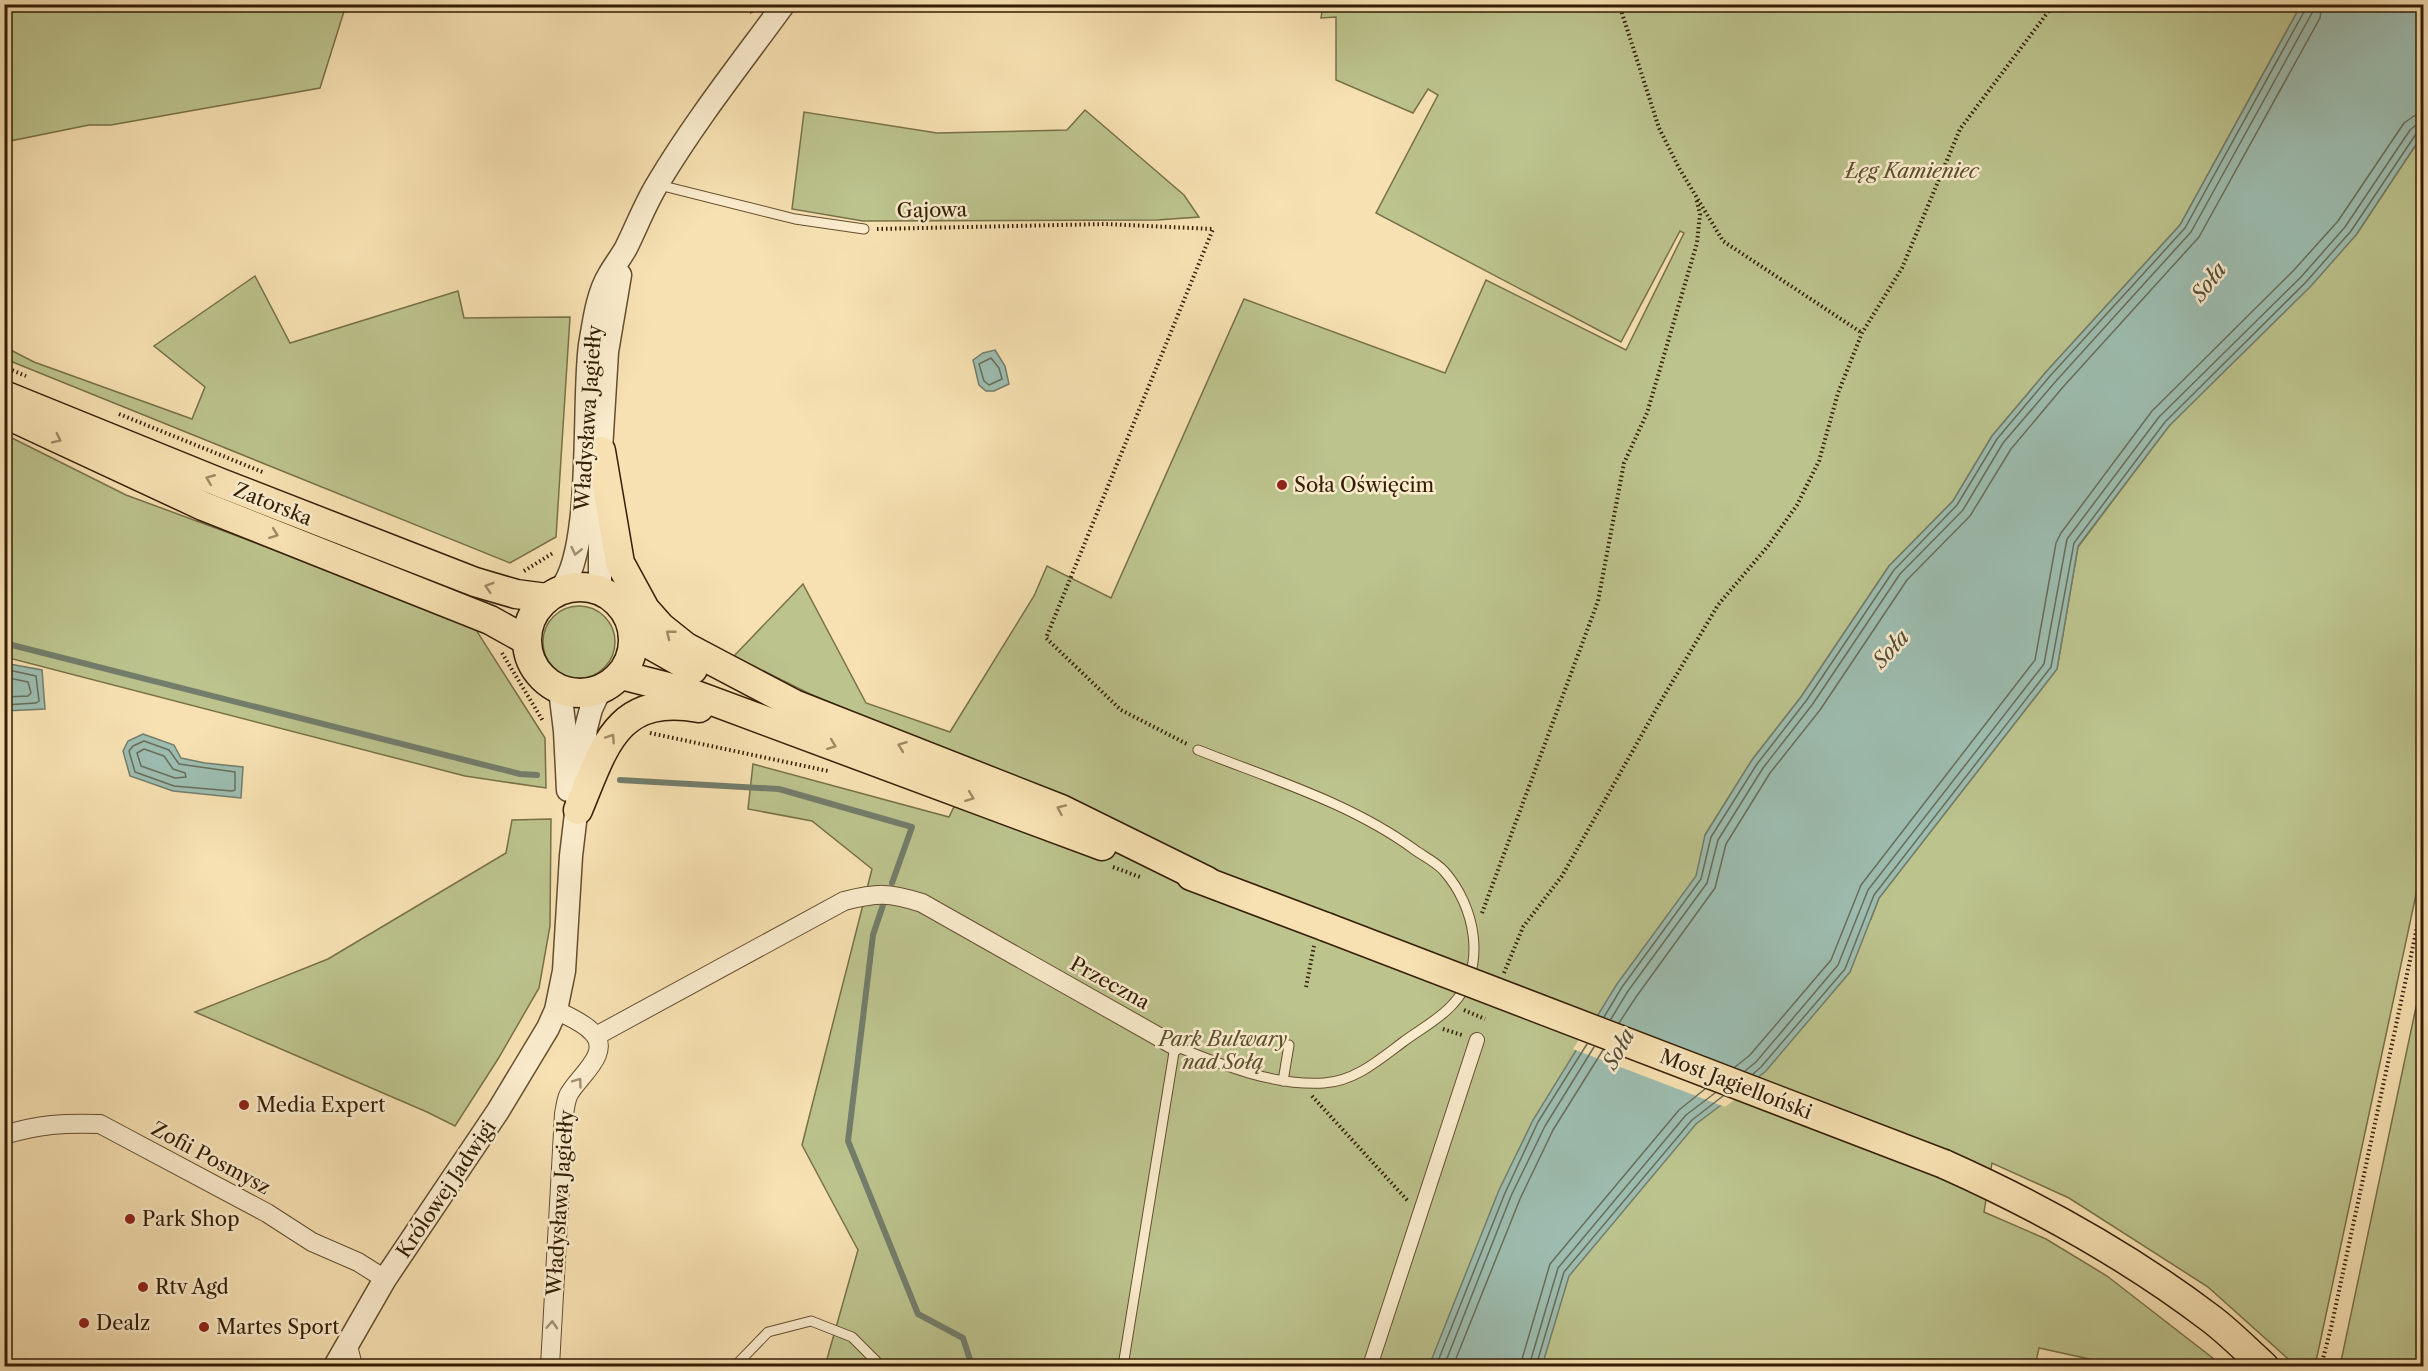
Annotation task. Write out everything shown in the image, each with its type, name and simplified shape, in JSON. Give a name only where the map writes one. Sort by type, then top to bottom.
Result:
[{"type":"main road","name":"Zatorska","points":[[4,395],[243,492],[475,582],[516,594],[553,594]]},
{"type":"main road","name":"Zatorska","points":[[4,413],[203,506],[490,620],[526,640]]},
{"type":"main road","points":[[601,451],[620,563],[645,609],[661,627],[686,647],[786,714]]},
{"type":"main road","points":[[610,682],[628,663],[633,649],[630,621],[623,608],[613,598],[600,591],[573,587],[553,594],[535,609],[528,624],[526,640],[528,656],[535,670],[546,682],[560,690],[573,693],[610,682],[688,693],[786,714]]},
{"type":"main road","points":[[633,635],[668,657],[786,714]]},
{"type":"main road","points":[[578,810],[608,741],[624,723],[649,708],[665,705],[689,706],[786,714]]},
{"type":"main road","name":"Most Jagielloński","points":[[786,714],[1026,819],[1207,881],[1320,935],[1944,1164],[2011,1194],[2060,1220],[2142,1270],[2211,1319],[2264,1366]]},
{"type":"street","name":"Władysława Jagiełły","points":[[553,594],[568,580],[580,530],[590,346],[597,307],[607,277],[625,248],[657,184],[784,4]]},
{"type":"street","name":"Władysława Jagiełły","points":[[600,591],[601,451],[607,352],[625,248]]},
{"type":"street","points":[[596,1036],[590,1029],[556,1010],[564,971],[571,856],[586,728],[591,709],[610,682]]},
{"type":"street","points":[[560,690],[565,731],[571,856]]},
{"type":"street","name":"Przeczna","points":[[596,1036],[844,901],[873,894],[896,894],[922,903],[1175,1046]]},
{"type":"street","name":"Królowej Jadwigi","points":[[335,1366],[350,1356],[385,1279],[498,1111],[548,1028],[556,1010]]},
{"type":"street","name":"Władysława Jagiełły","points":[[550,1366],[564,1114],[568,1095],[594,1063],[597,1055],[596,1036]]},
{"type":"street","points":[[1370,1366],[1477,1040]]},
{"type":"street","name":"Zofii Posmysz","points":[[4,1135],[35,1125],[100,1124],[267,1213],[312,1242],[358,1262],[385,1279]]},
{"type":"lane","points":[[657,184],[795,219],[864,230]]},
{"type":"lane","name":"Przeczna","points":[[1175,1046],[1218,1063],[1283,1081],[1325,1083],[1350,1077],[1370,1067],[1452,1006],[1465,987],[1470,972],[1474,935],[1471,915],[1459,891],[1443,870],[1394,834],[1337,805],[1198,750]]},
{"type":"lane","points":[[1283,1081],[1289,1045]]},
{"type":"lane","points":[[1123,1366],[1175,1046]]},
{"type":"lane","points":[[735,1366],[768,1332],[811,1321],[852,1337],[881,1366]]},
{"type":"path","points":[[1619,4],[1659,128],[1696,198],[1723,241],[1862,333]]},
{"type":"path","points":[[1502,978],[1523,927],[1562,876],[1718,605],[1768,546],[1797,505],[1819,462],[1838,393],[1862,333],[1902,268],[1960,129],[2054,4]]},
{"type":"path","points":[[1474,935],[1598,601],[1624,463],[1647,413],[1697,243],[1700,214],[1696,198]]},
{"type":"path","name":"Gajowa","points":[[864,230],[1106,224],[1213,229],[1046,638],[1121,710],[1198,750]]},
{"type":"path","points":[[4,367],[36,381]]},
{"type":"path","points":[[114,412],[269,474]]},
{"type":"path","points":[[2321,1366],[2424,896]]},
{"type":"path","points":[[1306,987],[1320,935]]},
{"type":"path","points":[[1452,1006],[1485,1019]]},
{"type":"path","points":[[1427,1024],[1477,1040],[1490,1009]]},
{"type":"path","points":[[1300,1082],[1420,1215]]},
{"type":"green space","points":[[5,4],[346,5],[320,88],[111,125],[89,125],[5,142]]},
{"type":"green space","points":[[1323,5],[2301,5],[2180,225],[2046,372],[1992,436],[1953,501],[1889,566],[1801,697],[1752,760],[1705,835],[1871,919],[1879,898],[2057,669],[2078,547],[2169,426],[2356,235],[2423,134],[2423,862],[2315,1366],[2296,1366],[2208,1287],[2069,1198],[1992,1163],[1984,1212],[2046,1239],[2107,1276],[2223,1366],[2121,1366],[2039,1348],[2035,1366],[825,1366],[858,1250],[802,1145],[872,869],[812,821],[748,809],[753,764],[949,817],[975,763],[810,694],[734,656],[803,584],[866,703],[950,732],[1034,596],[1047,566],[1111,598],[1244,299],[1445,373],[1486,280],[1626,350],[1684,233],[1680,231],[1621,342],[1376,213],[1438,95],[1428,89],[1413,113],[1336,80],[1336,17],[1321,18]]},
{"type":"green space","points":[[1085,110],[1184,195],[1199,217],[1157,220],[863,221],[792,209],[804,112],[937,133],[1067,130]]},
{"type":"green space","points":[[255,276],[290,343],[458,291],[464,318],[570,317],[556,537],[510,563],[5,359],[5,347],[34,362],[192,419],[205,387],[154,346]]},
{"type":"green space","points":[[4,434],[126,495],[471,622],[545,738],[546,788],[465,776],[5,657]]},
{"type":"green space","points":[[579,606],[593,609],[605,616],[612,628],[615,642],[612,656],[605,668],[593,675],[579,678],[565,675],[553,668],[546,656],[543,642],[546,628],[553,616],[565,609]]},
{"type":"green space","points":[[551,819],[550,926],[539,988],[498,1059],[455,1126],[195,1012],[328,959],[506,853],[512,820]]},
{"type":"green space","points":[[2423,974],[2423,1366],[2340,1366]]},
{"type":"water","name":"Soła","points":[[2301,5],[2423,5],[2423,134],[2356,235],[2311,286],[2169,426],[2078,546],[2057,669],[1879,898],[1850,972],[1765,1072],[1696,1124],[1569,1276],[1542,1366],[1429,1366],[1499,1190],[1533,1120],[1617,984],[1696,876],[1705,835],[1752,760],[1801,697],[1889,566],[1953,501],[1992,436],[2046,372],[2180,225]]},
{"type":"water","points":[[995,350],[1005,366],[1009,384],[994,391],[986,391],[979,385],[973,360],[983,353]]},
{"type":"water","points":[[4,663],[42,670],[45,709],[5,711]]},
{"type":"water","points":[[143,734],[174,745],[181,758],[243,767],[241,798],[173,791],[130,776],[123,751],[128,741]]},
{"type":"pier","points":[[1595,1014],[1762,1079],[1725,1107],[1573,1049]]},
{"type":"waterway","points":[[4,643],[520,774],[537,775]]},
{"type":"waterway","points":[[620,780],[779,789],[912,827],[892,883]]},
{"type":"waterway","points":[[883,905],[873,935],[848,1141],[918,1314],[963,1338],[972,1366]]},
{"type":"place","name":"Soła Oświęcim","points":[[1282,485]]},
{"type":"place","name":"Media Expert","points":[[244,1105]]},
{"type":"place","name":"Park Shop","points":[[130,1219]]},
{"type":"place","name":"Rtv Agd","points":[[143,1287]]},
{"type":"place","name":"Dealz","points":[[84,1323]]},
{"type":"place","name":"Martes Sport","points":[[204,1327]]},
{"type":"park label","name":"Łęg Kamieniec","points":[[1912,171]]},
{"type":"park label","name":"Park Bulwary nad Sołą","points":[[1223,1050]]}]
